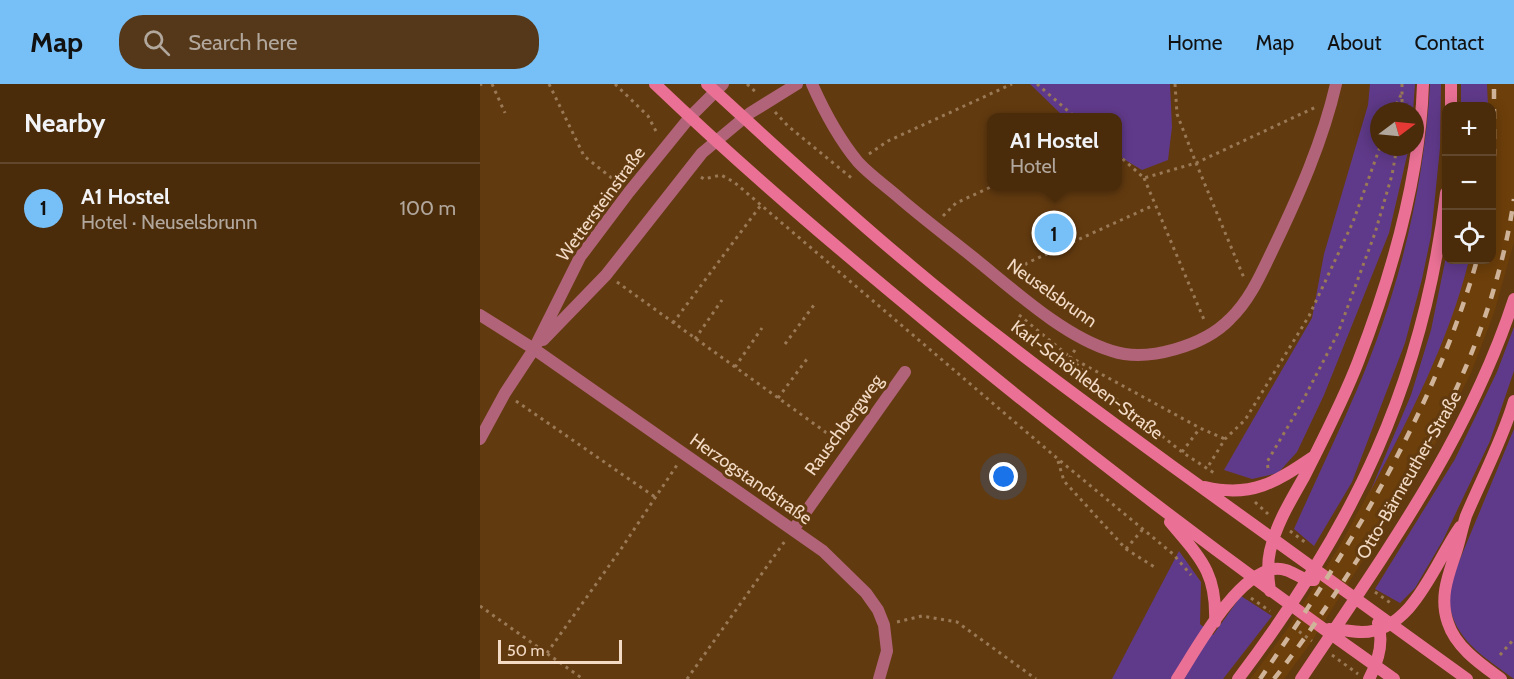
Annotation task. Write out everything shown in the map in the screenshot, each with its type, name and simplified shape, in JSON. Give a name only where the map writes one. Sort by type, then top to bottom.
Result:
[{"type":"main road","points":[[655,84],[896,297],[1041,416],[1157,507],[1394,679]]},
{"type":"main road","points":[[1275,594],[1268,571],[1273,540],[1350,381],[1386,279],[1408,197],[1423,84]]},
{"type":"main road","points":[[1451,84],[1451,102]]},
{"type":"main road","name":"Karl-Schönleben-Straße","points":[[715,86],[743,118],[910,266],[1070,391],[1371,610],[1385,626]]},
{"type":"main road","name":"Otto-Bärnreuther-Straße","points":[[1238,679],[1318,564],[1359,491],[1382,442],[1407,377],[1424,316],[1436,263],[1444,210]]},
{"type":"main road","name":"Otto-Bärnreuther-Straße","points":[[1301,679],[1391,545],[1443,459],[1484,378],[1514,299]]},
{"type":"main road","points":[[1502,679],[1468,652],[1452,633],[1445,615],[1445,584],[1466,518],[1514,401]]},
{"type":"main road","points":[[1200,486],[1244,491],[1272,483],[1314,456]]},
{"type":"main road","points":[[1157,507],[1202,561],[1210,576],[1214,593],[1215,623]]},
{"type":"main road","points":[[1322,628],[1362,632],[1385,626],[1405,613],[1466,518]]},
{"type":"main road","points":[[1177,679],[1234,595],[1253,578],[1268,571],[1281,569],[1295,573],[1309,581],[1330,580]]},
{"type":"main road","points":[[1369,679],[1376,666],[1385,626]]},
{"type":"main road","points":[[1385,626],[1467,679]]},
{"type":"street","points":[[743,118],[765,102],[797,84]]},
{"type":"street","name":"Neuselsbrunn","points":[[812,84],[831,123],[858,162],[933,226],[1082,339],[1113,352],[1136,356],[1168,351],[1210,335],[1230,319],[1250,293],[1296,201],[1331,105],[1336,84]]},
{"type":"street","name":"Wettersteinstraße","points":[[480,439],[505,393],[534,349],[580,256],[715,86]]},
{"type":"street","name":"Wettersteinstraße","points":[[534,349],[606,274],[690,166],[716,140],[743,118]]},
{"type":"street","name":"Herzogstandstraße","points":[[480,315],[534,349],[824,552],[866,593],[878,610],[884,625],[887,651],[879,679]]},
{"type":"street","name":"Rauschbergweg","points":[[793,530],[905,372]]},
{"type":"path","points":[[492,84],[505,113]]},
{"type":"path","points":[[549,84],[584,156],[629,192]]},
{"type":"path","points":[[615,84],[648,116],[665,147]]},
{"type":"path","points":[[858,162],[888,141],[1012,84]]},
{"type":"path","points":[[1037,84],[1070,113]]},
{"type":"path","points":[[1175,84],[1177,114],[1250,293]]},
{"type":"path","points":[[1401,102],[1402,84]]},
{"type":"path","points":[[1397,102],[1401,94]]},
{"type":"path","points":[[1144,178],[1196,163],[1325,103],[1331,105]]},
{"type":"path","points":[[1209,465],[1225,439],[1245,420],[1309,316],[1353,222],[1377,156]]},
{"type":"path","points":[[1272,483],[1267,462],[1300,406],[1338,333],[1375,233],[1395,156]]},
{"type":"path","points":[[1122,158],[1144,178],[1210,335]]},
{"type":"path","points":[[690,166],[704,179],[720,175],[734,182],[1058,459],[1173,554],[1192,575],[1210,576]]},
{"type":"path","points":[[933,226],[956,203],[987,189]]},
{"type":"path","points":[[673,323],[761,205]]},
{"type":"path","points":[[1007,284],[1027,263],[1154,205]]},
{"type":"path","points":[[606,274],[850,449]]},
{"type":"path","points":[[695,339],[722,300]]},
{"type":"path","points":[[785,344],[814,305]]},
{"type":"path","points":[[735,367],[762,328]]},
{"type":"path","points":[[1082,339],[1070,357],[1200,428],[1225,439]]},
{"type":"path","points":[[778,398],[807,359]]},
{"type":"path","points":[[505,393],[655,497]]},
{"type":"path","points":[[1182,452],[1200,428]]},
{"type":"path","points":[[547,653],[684,455]]},
{"type":"path","points":[[1058,459],[1064,481],[1126,549],[1156,568]]},
{"type":"path","points":[[1126,549],[1143,529]]},
{"type":"path","points":[[687,679],[793,530]]},
{"type":"path","points":[[1289,531],[1308,545]]},
{"type":"path","points":[[1371,590],[1405,613]]},
{"type":"path","points":[[1247,596],[1276,616]]},
{"type":"path","points":[[480,606],[583,679]]},
{"type":"path","points":[[884,625],[922,616],[957,622],[1036,679]]},
{"type":"path","points":[[1286,622],[1314,643]]},
{"type":"path","points":[[1500,655],[1514,639]]},
{"type":"path","points":[[1324,650],[1353,670]]},
{"type":"shaded area","points":[[1030,84],[1170,84],[1172,127],[1168,160],[1142,170],[1122,158],[1122,113],[1060,113]]},
{"type":"shaded area","points":[[1370,84],[1415,84],[1414,102],[1370,102],[1370,156],[1407,156],[1389,233],[1324,395],[1297,452],[1278,473],[1252,479],[1224,470],[1312,318],[1324,254],[1368,105]]},
{"type":"shaded area","points":[[1430,84],[1441,84],[1440,148],[1431,236],[1405,343],[1352,482],[1314,546],[1294,529],[1356,392],[1384,318],[1415,202],[1424,156]]},
{"type":"shaded area","points":[[1461,84],[1487,84],[1488,102],[1461,102]]},
{"type":"shaded area","points":[[1487,84],[1514,84],[1514,242],[1494,313],[1471,373],[1430,454],[1310,644],[1284,679],[1250,679],[1288,628],[1339,547],[1399,437],[1467,264],[1496,264],[1496,102],[1488,102]]},
{"type":"shaded area","points":[[1445,264],[1468,264],[1451,320],[1427,379],[1370,492],[1411,395],[1431,330]]},
{"type":"shaded area","points":[[1514,327],[1514,371],[1490,441],[1443,540],[1415,588],[1400,603],[1375,589],[1455,459],[1497,372]]},
{"type":"shaded area","points":[[1514,429],[1514,679],[1482,655],[1464,637],[1452,614],[1449,597],[1453,576]]},
{"type":"shaded area","points":[[1179,551],[1201,582],[1200,624],[1213,635],[1241,596],[1272,616],[1223,679],[1112,679]]},
{"type":"railway","points":[[1494,84],[1494,156]]},
{"type":"railway","points":[[1274,679],[1356,561],[1415,469],[1441,421],[1481,329],[1501,265],[1514,199]]},
{"type":"railway","points":[[1260,679],[1325,580],[1386,478],[1437,371],[1459,316],[1476,264]]},
{"type":"place","name":"A1 Hostel","points":[[1054,233]]}]
